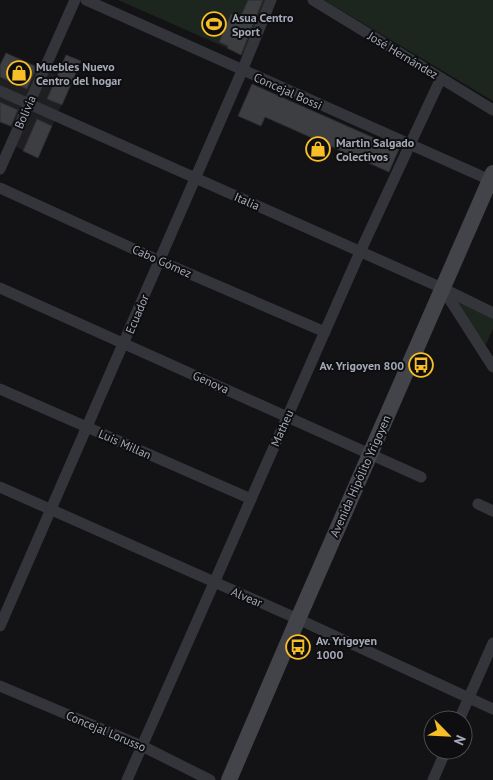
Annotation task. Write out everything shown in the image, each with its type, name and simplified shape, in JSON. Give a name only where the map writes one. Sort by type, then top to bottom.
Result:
[{"type":"main road","name":"Avenida Hipólito Yrigoyen","points":[[229,780],[491,176]]},
{"type":"street","name":"Bolivia","points":[[0,169],[75,0]]},
{"type":"street","name":"Concejal Bossi","points":[[86,0],[242,71],[410,144],[491,176]]},
{"type":"street","name":"Ecuador","points":[[0,626],[196,178],[271,0]]},
{"type":"street","name":"José Hernández","points":[[313,0],[493,110]]},
{"type":"street","name":"Matheu","points":[[127,780],[360,252],[441,78]]},
{"type":"street","name":"Italia","points":[[0,91],[442,288],[493,313]]},
{"type":"street","name":"Cabo Gómez","points":[[0,188],[160,261],[325,332]]},
{"type":"street","name":"Genova","points":[[0,288],[124,342],[421,477]]},
{"type":"street","points":[[442,288],[493,367]]},
{"type":"street","name":"Luis Millan","points":[[0,389],[251,499]]},
{"type":"street","name":"Alvear","points":[[0,486],[298,619],[493,709]]},
{"type":"street","points":[[478,504],[493,511]]},
{"type":"street","points":[[464,710],[493,643]]},
{"type":"street","name":"Concejal Lorusso","points":[[0,686],[142,746],[210,780]]},
{"type":"street","points":[[433,780],[442,760]]},
{"type":"shaded area","name":"Asua Centro Sport","points":[[118,0],[267,0],[243,55]]},
{"type":"shaded area","points":[[324,0],[493,0],[493,101]]},
{"type":"shaded area","points":[[6,53],[57,75],[66,55],[81,61],[38,158],[11,144],[17,130],[0,122],[0,65]]},
{"type":"shaded area","points":[[450,293],[493,313],[493,329],[483,351]]},
{"type":"building","points":[[248,0],[263,0],[241,55],[219,42],[231,14],[240,18]]},
{"type":"building","name":"Muebles Nuevo Centro del hogar","points":[[6,53],[37,67],[27,89],[0,77],[0,65]]},
{"type":"building","points":[[66,55],[81,61],[62,105],[47,99]]},
{"type":"building","points":[[252,84],[399,149],[389,172],[265,117],[261,126],[238,116]]},
{"type":"building","points":[[0,102],[18,110],[11,126],[0,122]]},
{"type":"building","points":[[37,119],[52,126],[38,158],[23,151]]},
{"type":"place","name":"Asua Centro Sport","points":[[214,24]]},
{"type":"place","name":"Muebles Nuevo Centro del hogar","points":[[19,73]]},
{"type":"place","name":"Martin Salgado Colectivos","points":[[318,149]]},
{"type":"place","name":"Av. Yrigoyen 800","points":[[421,365]]},
{"type":"place","name":"Av. Yrigoyen 1000","points":[[298,647]]}]
